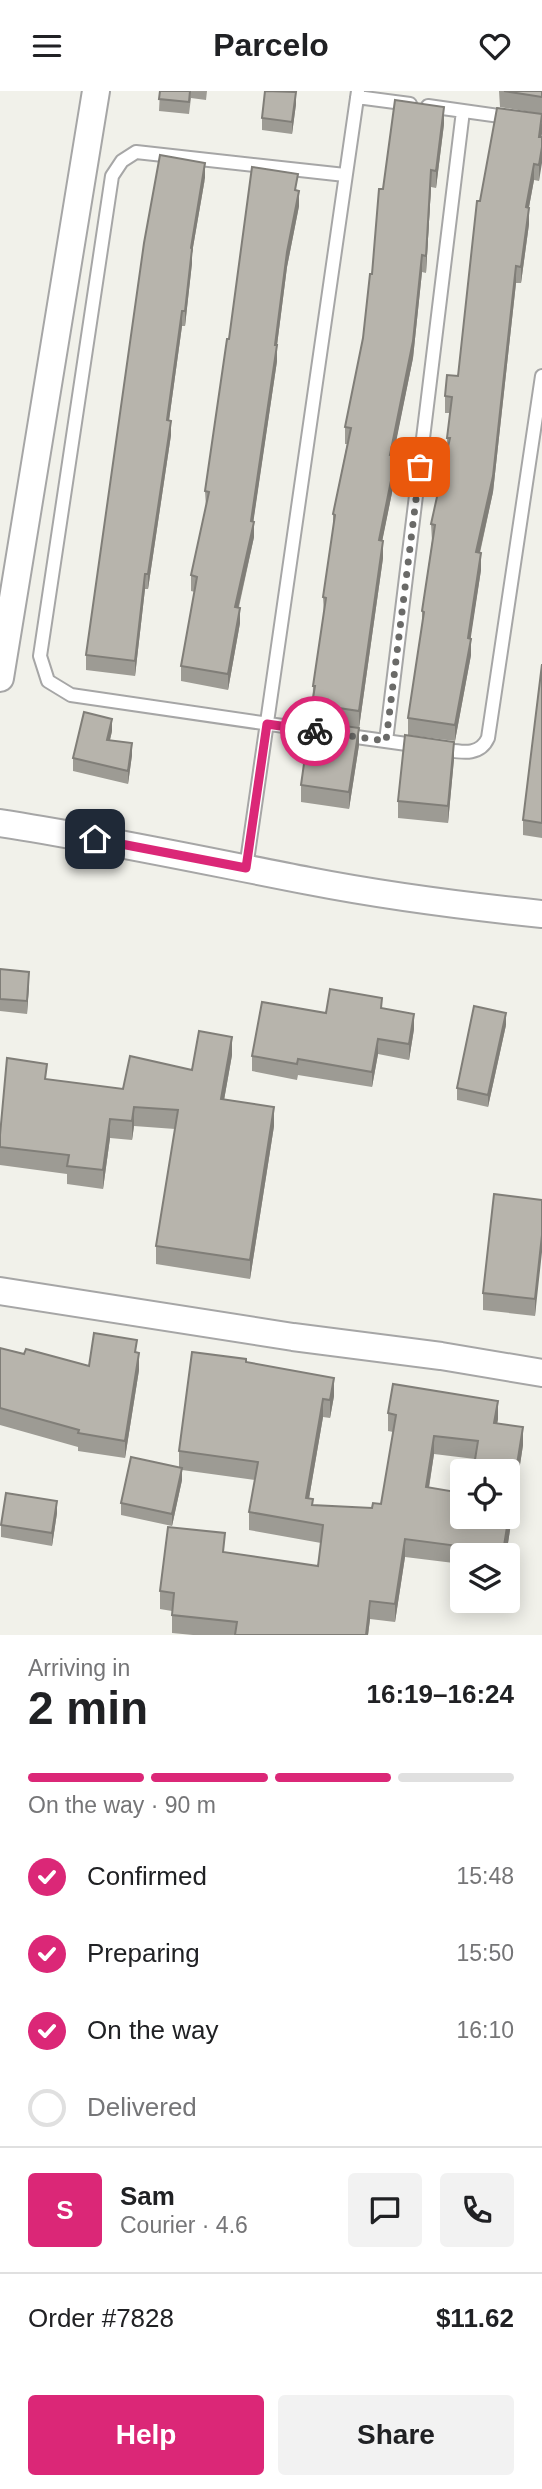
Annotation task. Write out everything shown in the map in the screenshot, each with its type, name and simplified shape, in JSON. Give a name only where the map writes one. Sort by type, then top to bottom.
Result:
[{"type":"street","points":[[0,678],[96,91]]},
{"type":"street","points":[[0,823],[70,834],[311,882],[474,907],[542,914]]},
{"type":"street","points":[[0,1291],[542,1373]]},
{"type":"lane","points":[[246,868],[357,94],[542,122]]},
{"type":"lane","points":[[386,741],[463,111]]},
{"type":"lane","points":[[345,175],[136,152],[122,161],[112,176],[40,656],[48,681],[71,695],[460,751],[477,751],[484,747],[488,738],[542,376]]},
{"type":"building","points":[[160,91],[190,91],[189,102],[159,99]]},
{"type":"building","points":[[265,91],[296,92],[292,122],[262,118]]},
{"type":"building","points":[[504,91],[542,91],[542,97]]},
{"type":"building","points":[[395,100],[444,107],[436,171],[431,170],[426,256],[422,255],[413,341],[390,455],[396,456],[379,540],[383,541],[359,711],[312,704],[313,686],[326,598],[323,597],[335,515],[333,514],[351,428],[345,427],[363,338],[372,274],[379,189],[383,189]]},
{"type":"building","points":[[497,108],[542,114],[539,137],[542,137],[542,147],[539,165],[534,164],[526,207],[529,208],[521,267],[516,266],[493,476],[476,552],[481,553],[468,638],[471,639],[455,725],[408,718],[435,525],[431,524],[450,438],[447,438],[452,397],[445,396],[447,375],[458,376],[477,201],[480,201]]},
{"type":"building","points":[[160,155],[205,163],[167,420],[171,421],[148,574],[145,574],[135,661],[86,655],[144,243]]},
{"type":"building","points":[[252,167],[298,174],[295,190],[299,191],[287,252],[277,345],[251,521],[254,522],[235,607],[240,608],[228,674],[181,666],[197,577],[191,575],[209,492],[205,491]]},
{"type":"building","points":[[542,664],[542,823],[523,820]]},
{"type":"building","points":[[84,712],[112,719],[107,740],[132,743],[128,771],[73,758]]},
{"type":"building","points":[[310,721],[359,728],[349,792],[301,785]]},
{"type":"building","points":[[405,735],[454,742],[448,806],[398,801]]},
{"type":"building","points":[[0,969],[29,972],[27,1001],[0,999]]},
{"type":"building","points":[[330,989],[382,998],[381,1008],[414,1014],[409,1044],[378,1039],[372,1072],[298,1059],[297,1064],[252,1056],[262,1002],[326,1013]]},
{"type":"building","points":[[474,1006],[506,1013],[488,1095],[457,1088]]},
{"type":"building","points":[[199,1031],[232,1037],[221,1099],[274,1107],[250,1260],[156,1246],[178,1110],[134,1107],[132,1121],[110,1119],[103,1170],[67,1166],[69,1155],[0,1147],[7,1058],[47,1064],[45,1079],[123,1089],[130,1056],[192,1070]]},
{"type":"building","points":[[494,1194],[542,1200],[542,1235],[535,1299],[483,1293]]},
{"type":"building","points":[[94,1333],[137,1340],[135,1352],[139,1353],[125,1441],[78,1433],[79,1430],[0,1408],[0,1348],[24,1354],[26,1349],[89,1366]]},
{"type":"building","points":[[192,1352],[246,1359],[246,1362],[334,1378],[330,1400],[323,1399],[306,1498],[313,1499],[312,1505],[372,1508],[373,1503],[381,1504],[396,1415],[388,1413],[393,1384],[498,1401],[494,1423],[523,1427],[518,1459],[475,1459],[478,1441],[434,1436],[426,1487],[450,1491],[450,1529],[507,1529],[504,1543],[450,1545],[405,1539],[395,1604],[370,1601],[366,1635],[235,1635],[237,1622],[172,1615],[174,1593],[160,1591],[168,1527],[225,1533],[223,1552],[318,1566],[323,1525],[249,1512],[258,1462],[179,1451]]},
{"type":"building","points":[[131,1457],[182,1468],[172,1514],[121,1503]]},
{"type":"building","points":[[6,1493],[57,1501],[52,1533],[1,1525]]},
{"type":"way so far","points":[[315,731],[386,741],[420,467]]},
{"type":"route","points":[[95,839],[246,868],[267,724],[315,731]]}]
